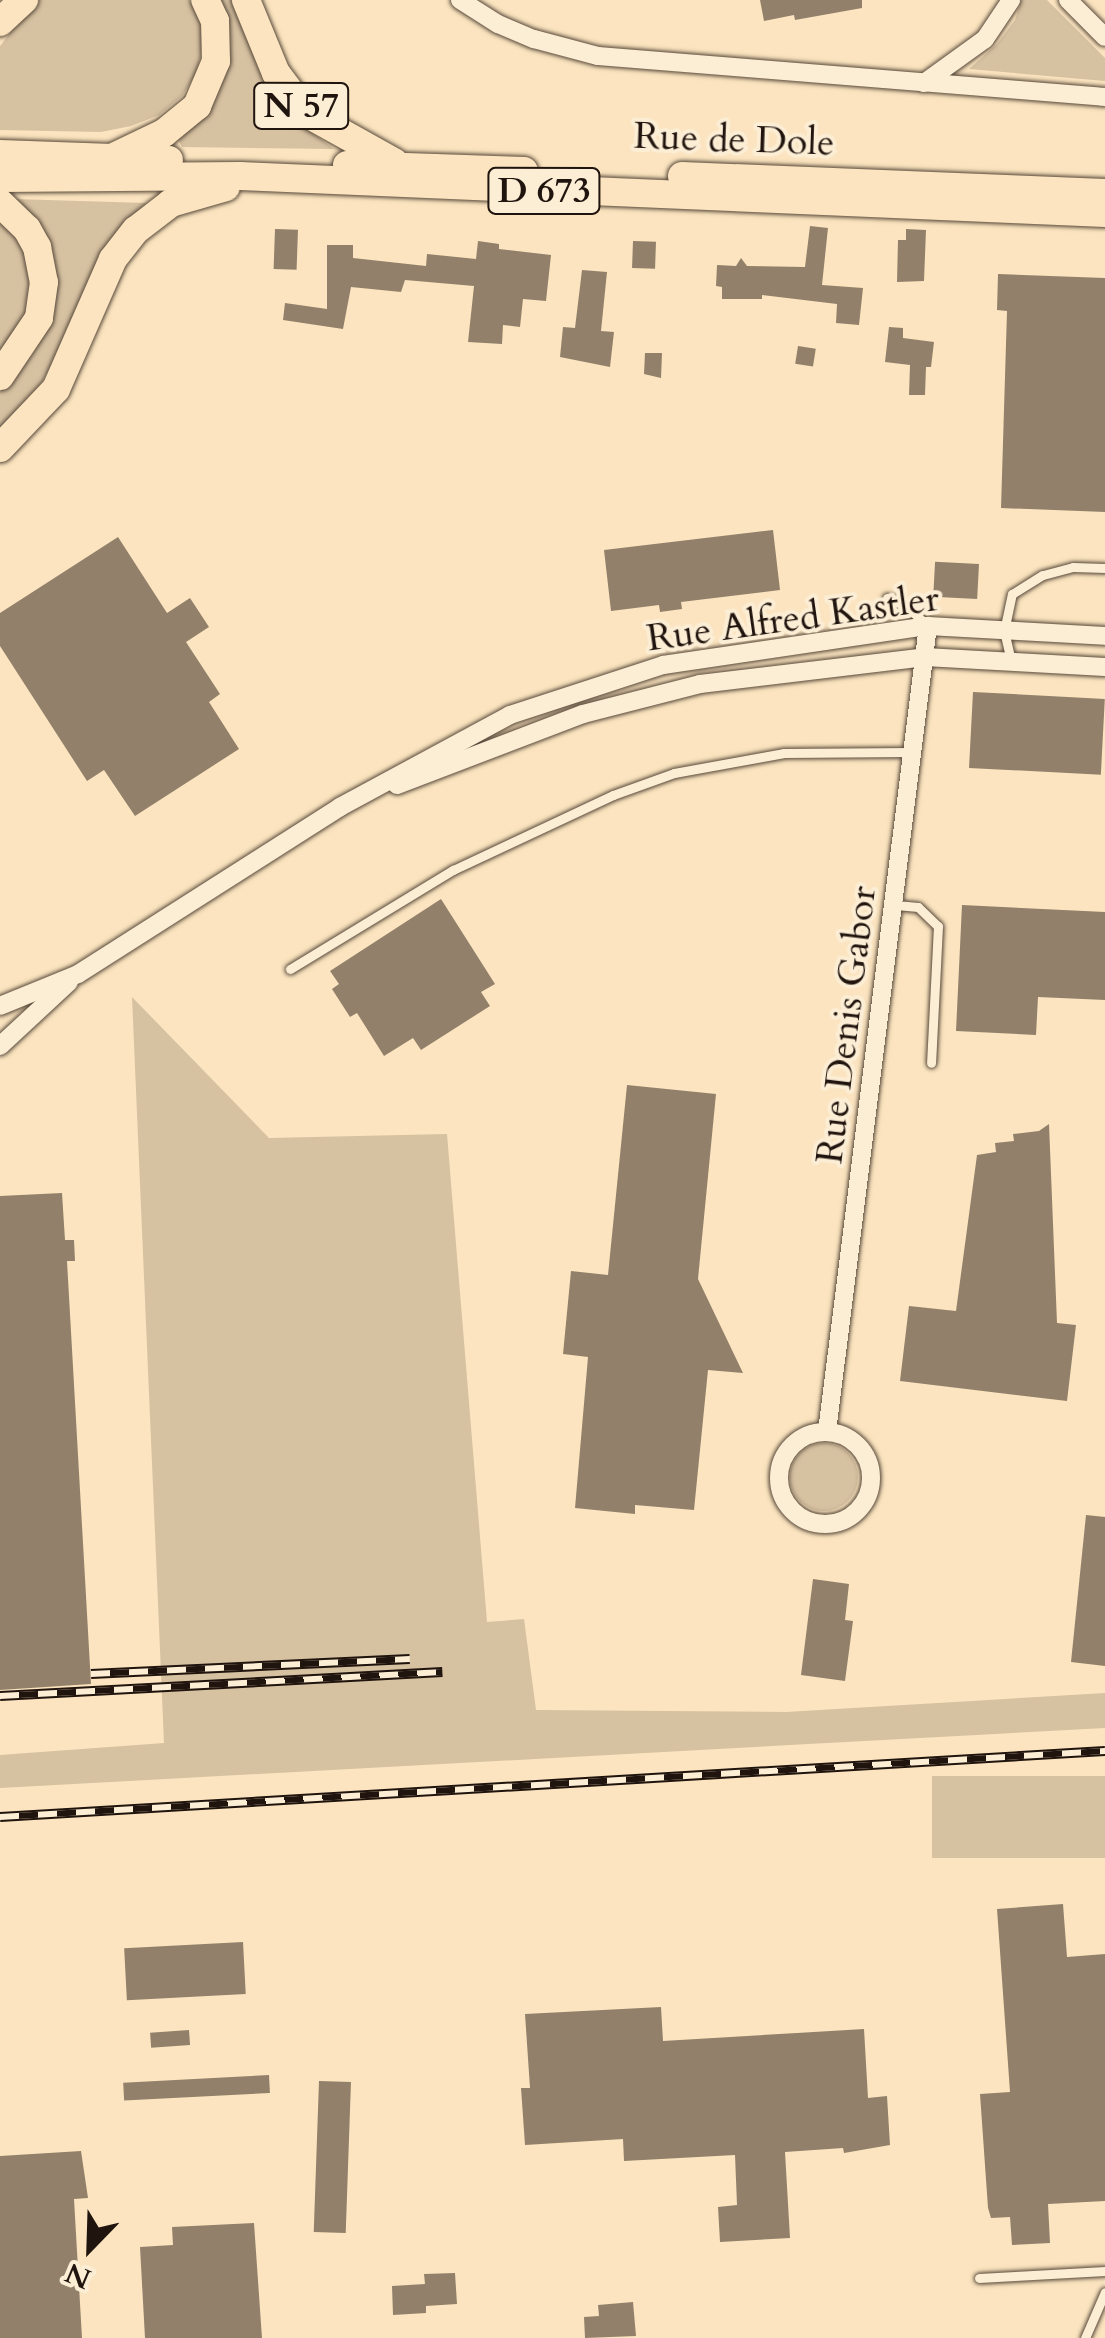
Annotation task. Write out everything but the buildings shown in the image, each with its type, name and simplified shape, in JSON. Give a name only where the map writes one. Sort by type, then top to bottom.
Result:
[{"type":"main road","points":[[0,20],[12,0]]},
{"type":"main road","points":[[0,20],[24,0]]},
{"type":"main road","points":[[115,168],[197,106],[216,61],[215,21],[205,0]]},
{"type":"main road","name":"N 57","points":[[246,0],[276,72],[306,112],[327,128],[405,166]]},
{"type":"main road","name":"Rue de Dole","points":[[0,154],[115,168],[327,183],[1101,208]]},
{"type":"main road","name":"Rue de Dole","points":[[0,178],[115,168],[405,166],[1101,208]]},
{"type":"main road","points":[[0,448],[56,389],[120,248],[171,203],[222,187],[327,183]]},
{"type":"main road","points":[[0,203],[32,238],[44,282],[39,318],[0,376]]},
{"type":"street","points":[[460,0],[498,24],[534,39],[598,56],[1105,96]]},
{"type":"street","points":[[924,82],[985,39],[1011,0]]},
{"type":"street","points":[[1068,0],[1105,38]]},
{"type":"street","name":"Rue de Dole","points":[[115,168],[171,203]]},
{"type":"street","name":"Rue Alfred Kastler","points":[[0,1046],[78,974],[340,807],[510,715],[663,665],[928,626],[1105,636]]},
{"type":"street","name":"Rue Denis Gabor","points":[[827,1432],[928,626]]},
{"type":"street","name":"Rue Alfred Kastler","points":[[340,807],[582,714],[700,684],[926,657],[1105,667]]},
{"type":"street","name":"Rue Alfred Kastler","points":[[0,1006],[78,974]]},
{"type":"street","points":[[827,1432],[852,1440],[862,1450],[872,1476],[864,1505],[852,1516],[822,1525],[793,1512],[778,1484],[780,1468],[797,1441],[827,1432]]},
{"type":"lane","points":[[1011,662],[1004,631],[1012,594],[1043,575],[1073,567],[1105,568]]},
{"type":"lane","points":[[887,598],[906,606],[928,626]]},
{"type":"lane","points":[[290,969],[452,870],[613,795],[674,773],[784,753],[914,752]]},
{"type":"lane","points":[[896,904],[918,907],[938,926],[930,1063]]},
{"type":"lane","points":[[978,2278],[1105,2271]]},
{"type":"lane","points":[[1084,2338],[1105,2292]]},
{"type":"shaded area","points":[[36,0],[189,0],[199,14],[203,44],[197,72],[182,96],[159,115],[131,126],[101,132],[0,130],[0,46]]},
{"type":"shaded area","points":[[217,0],[231,0],[272,90],[298,123],[334,149],[182,147],[177,137],[210,105],[222,82],[230,50]]},
{"type":"shaded area","points":[[1021,0],[1047,0],[1105,58],[1105,81],[969,69],[997,44],[1015,20]]},
{"type":"shaded area","points":[[14,199],[146,203],[40,385],[0,428],[0,392],[32,355],[48,324]]},
{"type":"shaded area","points":[[0,216],[29,257],[32,303],[0,360]]},
{"type":"shaded area","points":[[132,997],[269,1138],[447,1134],[487,1622],[524,1619],[536,1710],[786,1712],[1105,1693],[1105,1728],[0,1788],[0,1755],[164,1743]]},
{"type":"shaded area","points":[[824,1443],[837,1445],[848,1453],[856,1464],[856,1490],[848,1501],[837,1509],[824,1511],[811,1509],[800,1501],[792,1490],[790,1477],[792,1464],[800,1453],[811,1445]]},
{"type":"shaded area","points":[[932,1776],[1105,1776],[1105,1858],[932,1858]]},
{"type":"railway","points":[[91,1674],[410,1659]]},
{"type":"railway","points":[[0,1696],[442,1672]]},
{"type":"railway","points":[[0,1817],[1105,1751]]}]
